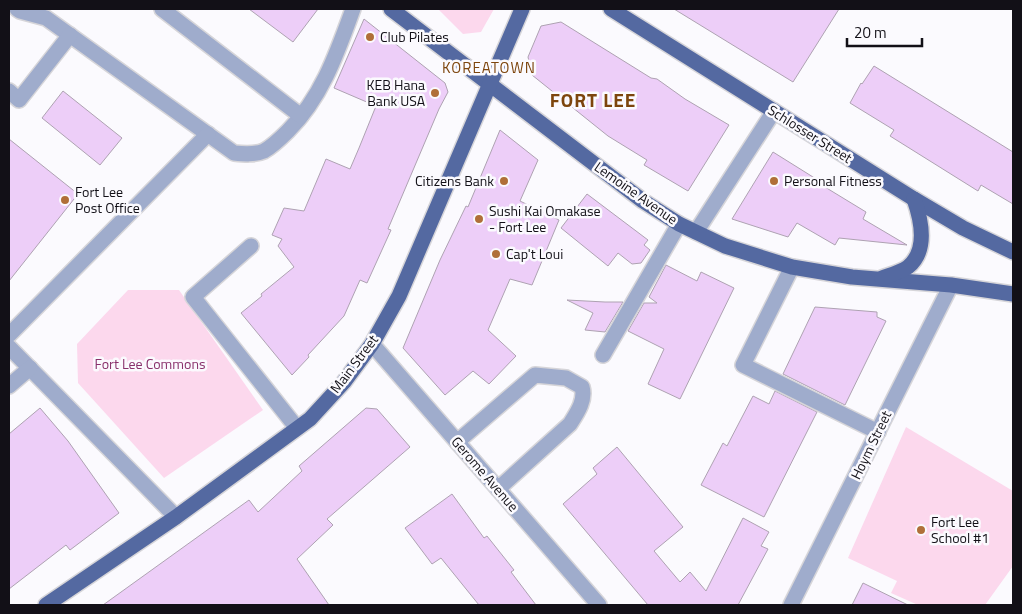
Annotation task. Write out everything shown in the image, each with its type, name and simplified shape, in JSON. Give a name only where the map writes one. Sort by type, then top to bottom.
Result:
[{"type":"main road","name":"Lemoine Avenue","points":[[391,9],[643,201],[679,224],[725,246],[792,267],[878,280],[951,285],[1013,294]]},
{"type":"main road","name":"Main Street","points":[[46,605],[176,517],[310,419],[344,382],[372,344],[399,296],[522,9]]},
{"type":"main road","name":"Schlosser Street","points":[[611,9],[914,199],[962,228],[1013,252]]},
{"type":"main road","points":[[878,280],[908,267],[918,252],[922,232],[921,218],[914,199]]},
{"type":"street","points":[[17,9],[46,18],[234,153],[247,154],[264,151],[280,140],[301,116],[323,83],[353,9]]},
{"type":"street","points":[[162,9],[301,116]]},
{"type":"street","points":[[9,91],[19,100],[70,35]]},
{"type":"street","points":[[696,232],[774,111]]},
{"type":"street","points":[[9,336],[208,134]]},
{"type":"street","points":[[603,355],[679,224]]},
{"type":"street","points":[[251,246],[193,297],[297,428]]},
{"type":"street","points":[[792,267],[743,365],[878,432]]},
{"type":"street","name":"Hoym Street","points":[[791,605],[951,285]]},
{"type":"street","name":"Gerome Avenue","points":[[372,344],[599,605]]},
{"type":"street","points":[[9,347],[176,517]]},
{"type":"street","points":[[9,386],[30,368]]},
{"type":"street","points":[[457,442],[535,375],[566,378],[582,387],[581,402],[570,424],[498,489]]},
{"type":"green space","points":[[438,9],[494,9],[481,32],[463,34]]},
{"type":"green space","name":"Fort Lee Commons","points":[[128,290],[179,290],[263,410],[164,478],[78,383],[77,344]]},
{"type":"green space","name":"Fort Lee School #1","points":[[906,427],[1013,491],[1013,566],[985,605],[918,605],[891,593],[897,581],[848,558]]},
{"type":"building","points":[[249,9],[318,9],[293,42]]},
{"type":"building","points":[[674,9],[839,9],[793,82]]},
{"type":"building","points":[[364,19],[445,83],[448,92],[388,229],[391,230],[367,283],[360,280],[344,316],[292,375],[241,313],[294,267],[278,246],[282,239],[272,235],[284,208],[304,211],[326,159],[350,169],[359,148],[376,106],[334,88]]},
{"type":"building","points":[[561,22],[651,78],[657,79],[685,99],[729,125],[688,191],[644,165],[647,160],[608,136],[532,75],[528,57],[541,26]]},
{"type":"building","points":[[874,66],[1013,152],[1013,204],[981,185],[978,191],[890,136],[894,130],[850,103],[861,83]]},
{"type":"building","points":[[63,91],[122,138],[100,165],[42,118]]},
{"type":"building","points":[[500,130],[538,160],[520,201],[559,220],[532,285],[510,279],[488,330],[516,356],[489,384],[473,371],[445,395],[403,348],[440,260],[466,206],[468,207]]},
{"type":"building","points":[[9,139],[78,194],[9,281]]},
{"type":"building","points":[[773,152],[866,212],[863,219],[907,245],[839,238],[835,245],[797,223],[788,237],[732,219]]},
{"type":"building","points":[[587,194],[648,240],[644,245],[650,250],[641,263],[632,264],[618,253],[608,266],[561,228]]},
{"type":"building","points":[[666,265],[697,281],[701,272],[734,288],[680,399],[648,384],[664,349],[628,331],[644,303],[657,303],[649,297]]},
{"type":"building","points":[[567,300],[623,302],[605,332],[585,330],[593,313]]},
{"type":"building","points":[[815,307],[877,312],[877,317],[886,321],[845,405],[783,374]]},
{"type":"building","points":[[775,391],[817,412],[764,517],[701,485],[723,443],[727,446],[753,396],[769,404]]},
{"type":"building","points":[[40,408],[68,441],[119,513],[70,550],[66,545],[9,589],[9,434]]},
{"type":"building","points":[[366,408],[377,409],[410,447],[327,519],[333,525],[297,559],[329,605],[103,605],[249,500],[258,512],[302,471],[299,466]]},
{"type":"building","points":[[617,447],[683,527],[654,551],[680,582],[690,572],[706,591],[743,518],[769,532],[761,546],[768,549],[738,605],[648,605],[563,504],[597,474],[593,468]]},
{"type":"building","points":[[452,494],[484,538],[487,536],[514,570],[511,572],[536,605],[479,605],[441,558],[432,564],[405,528]]},
{"type":"building","points":[[863,583],[908,605],[852,605]]},
{"type":"place","name":"Club Pilates","points":[[370,37]]},
{"type":"place","name":"KEB Hana Bank USA","points":[[435,93]]},
{"type":"place","name":"Citizens Bank","points":[[504,181]]},
{"type":"place","name":"Personal Fitness","points":[[774,181]]},
{"type":"place","name":"Fort Lee Post Office","points":[[65,200]]},
{"type":"place","name":"Sushi Kai Omakase - Fort Lee","points":[[479,219]]},
{"type":"place","name":"Cap't Loui","points":[[496,254]]},
{"type":"place","name":"Fort Lee School #1","points":[[921,530]]},
{"type":"district","name":"KOREATOWN","points":[[489,68]]},
{"type":"district","name":"FORT LEE","points":[[593,100]]}]
